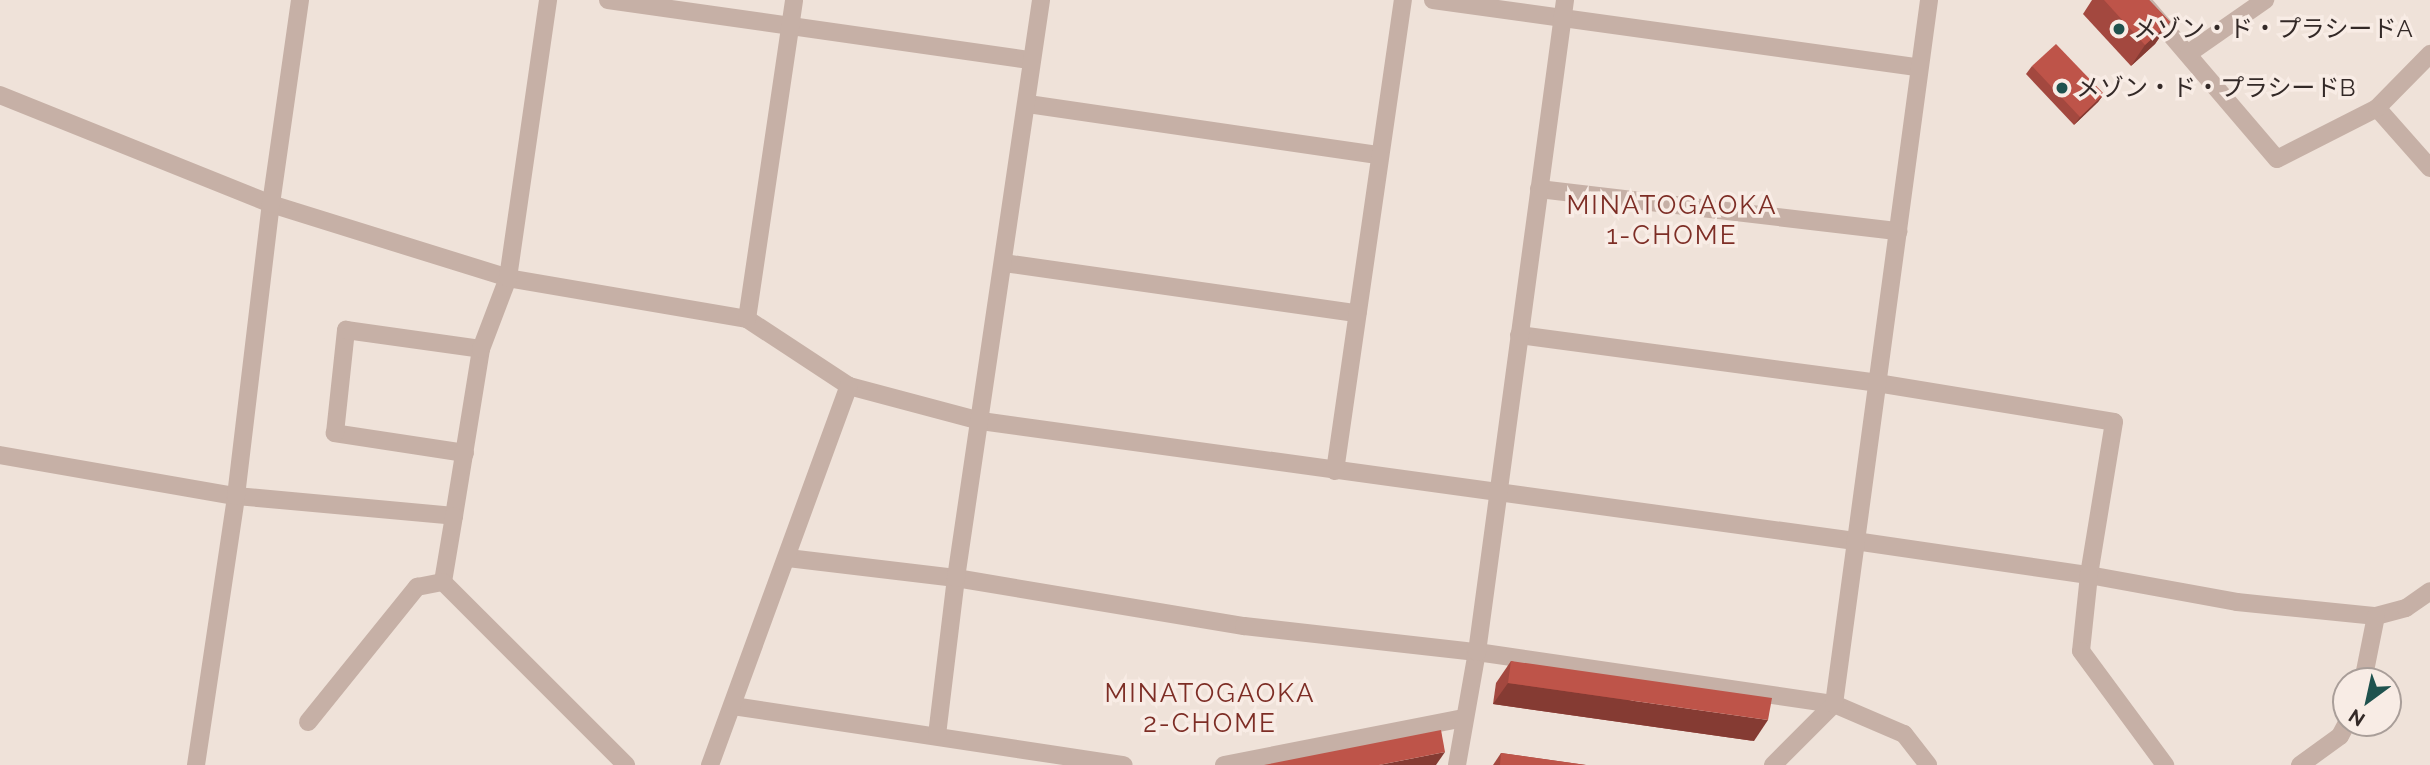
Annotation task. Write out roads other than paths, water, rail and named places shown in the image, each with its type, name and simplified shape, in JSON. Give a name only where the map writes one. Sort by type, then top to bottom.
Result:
[{"type":"street","points":[[196,765],[236,496],[271,204],[300,0]]},
{"type":"street","points":[[443,582],[481,348],[508,278],[548,0]]},
{"type":"street","points":[[608,0],[1032,60]]},
{"type":"street","points":[[747,319],[794,0]]},
{"type":"street","points":[[937,735],[956,578],[1028,104],[1041,0]]},
{"type":"street","points":[[1335,471],[1403,0]]},
{"type":"street","points":[[1433,0],[1564,9],[1918,67]]},
{"type":"street","points":[[1773,765],[1834,704],[1929,0]]},
{"type":"street","points":[[2141,0],[2277,159],[2377,108],[2430,54]]},
{"type":"street","points":[[2189,53],[2265,0]]},
{"type":"street","points":[[1457,765],[1477,652],[1564,9]]},
{"type":"street","points":[[0,95],[271,204],[508,278],[747,319],[849,386],[981,421],[1497,494],[1856,541],[2089,575],[2237,602],[2375,616],[2406,608],[2430,592]]},
{"type":"street","points":[[1028,104],[1379,155]]},
{"type":"street","points":[[2377,108],[2430,168]]},
{"type":"street","points":[[1539,189],[1899,231]]},
{"type":"street","points":[[1004,263],[1357,313]]},
{"type":"street","points":[[465,453],[335,433],[346,330],[481,348]]},
{"type":"street","points":[[1519,335],[1877,383],[2114,422],[2089,575],[2081,651],[2165,765]]},
{"type":"street","points":[[710,765],[849,386]]},
{"type":"street","points":[[0,455],[236,496],[454,516]]},
{"type":"street","points":[[788,558],[956,578],[1244,626],[1477,652],[1834,704],[1903,734],[1928,765]]},
{"type":"street","points":[[308,722],[417,587],[443,582]]},
{"type":"street","points":[[443,582],[626,765]]},
{"type":"street","points":[[2366,667],[2375,616]]},
{"type":"street","points":[[733,706],[1124,765]]},
{"type":"street","points":[[1224,765],[1464,718]]},
{"type":"street","points":[[2300,765],[2339,737]]},
{"type":"place","name":"メゾン・ド・プラシードA","points":[[2119,29]]},
{"type":"place","name":"メゾン・ド・プラシードB","points":[[2062,88]]},
{"type":"district","name":"MINATOGAOKA 1-CHOME","points":[[1672,221]]},
{"type":"district","name":"MINATOGAOKA 2-CHOME","points":[[1210,709]]}]
